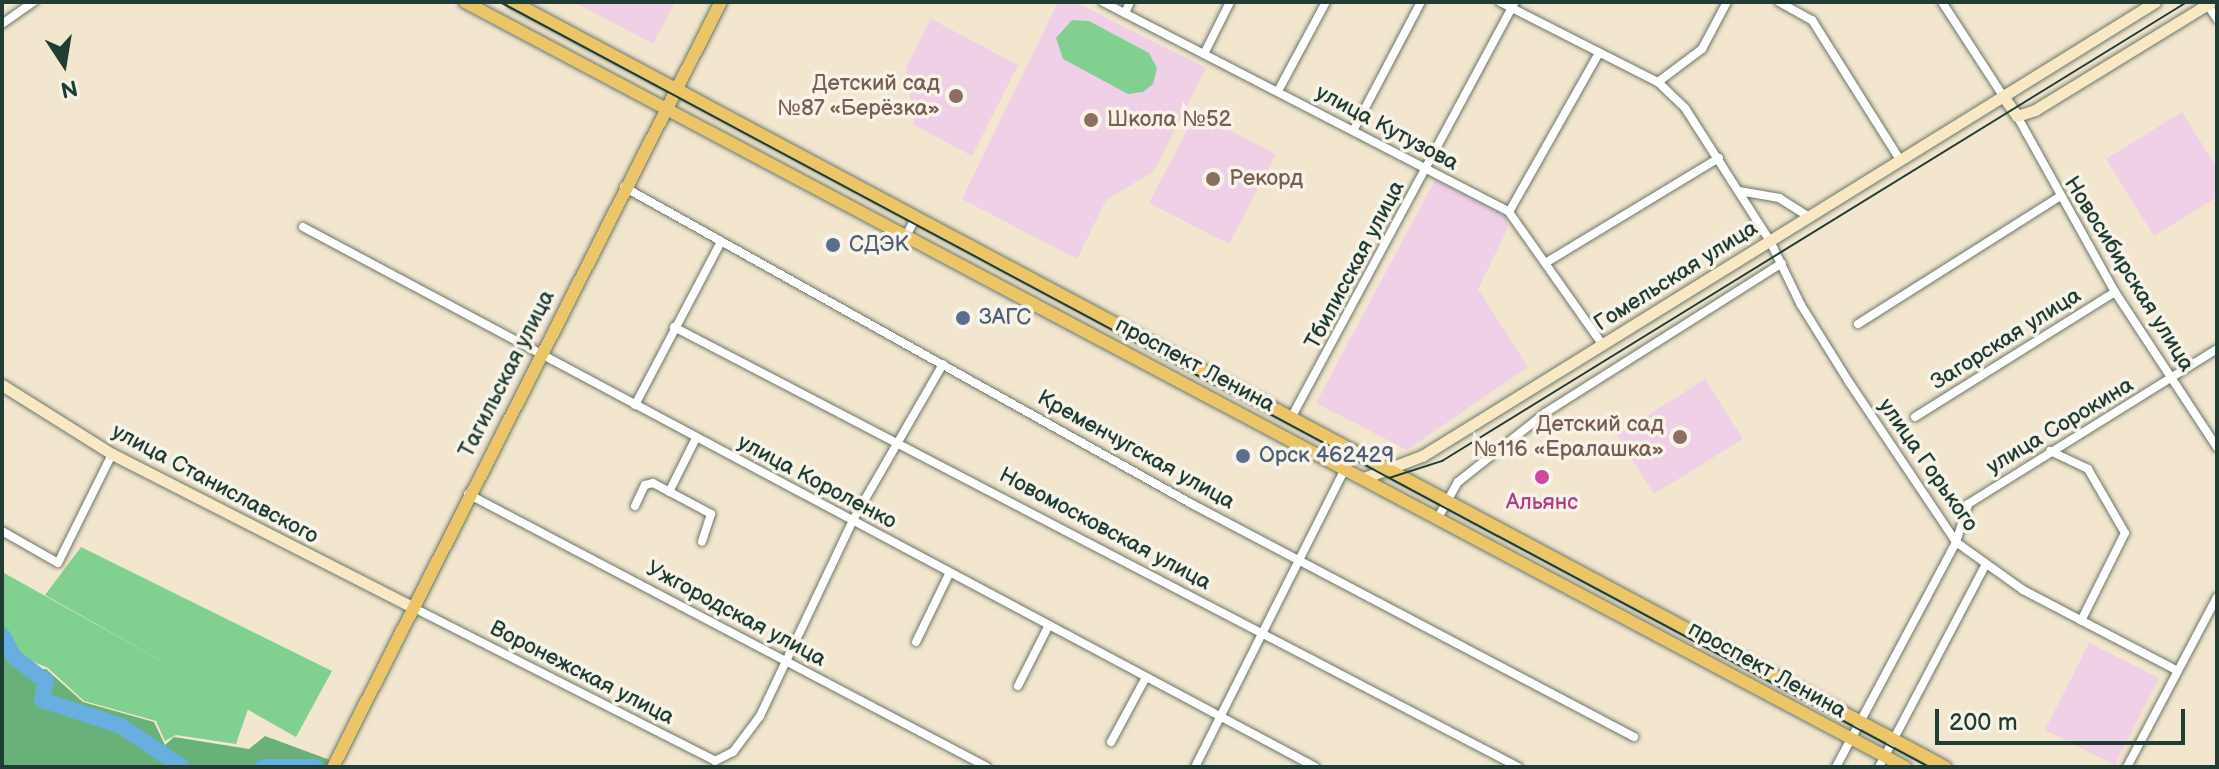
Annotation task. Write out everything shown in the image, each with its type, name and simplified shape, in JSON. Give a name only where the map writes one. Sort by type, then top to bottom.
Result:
[{"type":"main road","name":"проспект Ленина","points":[[465,2],[1683,646],[1850,738],[1882,762],[1905,767]]},
{"type":"main road","name":"проспект Ленина","points":[[513,2],[1945,767]]},
{"type":"main road","name":"Тагильская улица","points":[[333,767],[468,494],[667,109],[673,90],[721,2]]},
{"type":"street","points":[[2,24],[34,2]]},
{"type":"street","name":"улица Кутузова","points":[[1103,2],[1354,129],[1509,212],[1602,344]]},
{"type":"street","points":[[1125,13],[1130,2]]},
{"type":"street","points":[[1204,54],[1230,2]]},
{"type":"street","points":[[1278,91],[1326,2]]},
{"type":"street","points":[[1354,129],[1421,2]]},
{"type":"street","name":"улица Горького","points":[[1500,2],[1513,5],[1658,82],[1685,108],[1770,241],[1801,305],[1956,542],[1986,564],[2081,621],[2176,670]]},
{"type":"street","points":[[1658,82],[1702,49],[1727,2]]},
{"type":"street","points":[[1779,2],[1812,20],[1900,160]]},
{"type":"street","points":[[1942,2],[2017,116],[2209,3],[2217,19]]},
{"type":"street","name":"Гомельская улица","points":[[1364,478],[1422,456],[2155,2]]},
{"type":"street","name":"Тбилисская улица","points":[[1292,416],[1513,5]]},
{"type":"street","points":[[1509,212],[1599,53]]},
{"type":"street","name":"Новосибирская улица","points":[[2017,116],[2059,197],[2115,292],[2217,447]]},
{"type":"street","points":[[785,172],[794,154]]},
{"type":"street","points":[[1547,262],[1719,158]]},
{"type":"street","name":"Кременчугская улица","points":[[624,187],[1299,558],[1634,737]]},
{"type":"street","points":[[1739,191],[1779,198],[1809,217]]},
{"type":"street","points":[[1858,324],[2059,197]]},
{"type":"street","points":[[906,236],[915,219]]},
{"type":"street","name":"улица Короленко","points":[[303,227],[1315,767]]},
{"type":"street","points":[[948,257],[957,240]]},
{"type":"street","points":[[635,405],[721,242]]},
{"type":"street","name":"Гомельская улица","points":[[1439,516],[1458,482],[1545,413],[1782,263]]},
{"type":"street","name":"Загорская улица","points":[[1915,417],[2115,292]]},
{"type":"street","points":[[1049,311],[1059,294]]},
{"type":"street","name":"Новомосковская улица","points":[[674,327],[899,441],[1518,767]]},
{"type":"street","name":"улица Сорокина","points":[[1836,767],[1956,542],[1968,504],[2217,349]]},
{"type":"street","points":[[786,660],[853,520],[943,364]]},
{"type":"street","points":[[1203,392],[1212,374]]},
{"type":"street","name":"улица Станиславского","points":[[2,385],[112,454],[414,608]]},
{"type":"street","points":[[669,492],[696,438]]},
{"type":"street","points":[[1195,767],[1354,451]]},
{"type":"street","points":[[2050,451],[2088,469],[2125,533],[2081,621]]},
{"type":"street","points":[[2,531],[58,563],[112,454]]},
{"type":"street","points":[[635,506],[645,485],[669,492],[711,514],[702,542]]},
{"type":"street","name":"Ужгородская улица","points":[[468,494],[987,767]]},
{"type":"street","points":[[1882,762],[1986,564]]},
{"type":"street","points":[[916,642],[949,574]]},
{"type":"street","points":[[2127,767],[2217,597]]},
{"type":"street","name":"Воронежская улица","points":[[414,608],[715,761],[733,752],[760,716],[786,660]]},
{"type":"street","points":[[1018,686],[1049,625]]},
{"type":"street","points":[[1683,646],[1691,631]]},
{"type":"street","points":[[1111,742],[1145,679]]},
{"type":"shaded area","points":[[574,2],[675,2],[653,44]]},
{"type":"shaded area","name":"Школа №52","points":[[1058,2],[1075,2],[1206,68],[1154,171],[1106,200],[1077,259],[962,199]]},
{"type":"shaded area","name":"Детский сад №87 «Берёзка»","points":[[931,19],[1018,65],[972,156],[914,125],[906,68]]},
{"type":"shaded area","points":[[2182,112],[2217,168],[2217,197],[2154,236],[2106,159]]},
{"type":"shaded area","name":"Рекорд","points":[[1196,113],[1276,154],[1229,244],[1149,203]]},
{"type":"shaded area","points":[[1435,180],[1506,216],[1508,228],[1478,289],[1528,367],[1407,450],[1316,403]]},
{"type":"shaded area","name":"Детский сад №116 «Ералашка»","points":[[1705,379],[1743,439],[1654,494],[1617,435]]},
{"type":"shaded area","points":[[2089,643],[2159,678],[2115,765],[2045,730]]},
{"type":"green space","points":[[1072,20],[1089,21],[1149,53],[1157,68],[1153,84],[1143,92],[1128,94],[1063,59],[1056,38]]},
{"type":"green space","points":[[81,547],[332,671],[296,737],[45,595]]},
{"type":"green space","points":[[4,573],[248,709],[236,744],[176,735],[165,741],[156,721],[84,701],[48,668],[22,657],[2,637]]},
{"type":"green space","points":[[2,651],[21,670],[46,669],[83,702],[154,722],[165,745],[174,737],[249,749],[265,736],[330,760],[326,767],[2,767]]},
{"type":"waterway","points":[[2,635],[15,658],[46,681],[42,700],[121,726],[182,767]]},
{"type":"waterway","points":[[263,767],[315,767]]},
{"type":"tram line","points":[[500,2],[1929,767]]},
{"type":"tram line","points":[[1389,478],[1442,461],[2187,2]]},
{"type":"place","name":"Детский сад №87 «Берёзка»","points":[[956,96]]},
{"type":"place","name":"Школа №52","points":[[1091,120]]},
{"type":"place","name":"Рекорд","points":[[1213,179]]},
{"type":"place","name":"СДЭК","points":[[833,245]]},
{"type":"place","name":"ЗАГС","points":[[963,318]]},
{"type":"place","name":"Детский сад №116 «Ералашка»","points":[[1680,437]]},
{"type":"place","name":"Орск 462429","points":[[1243,456]]},
{"type":"place","name":"Альянс","points":[[1542,477]]}]
